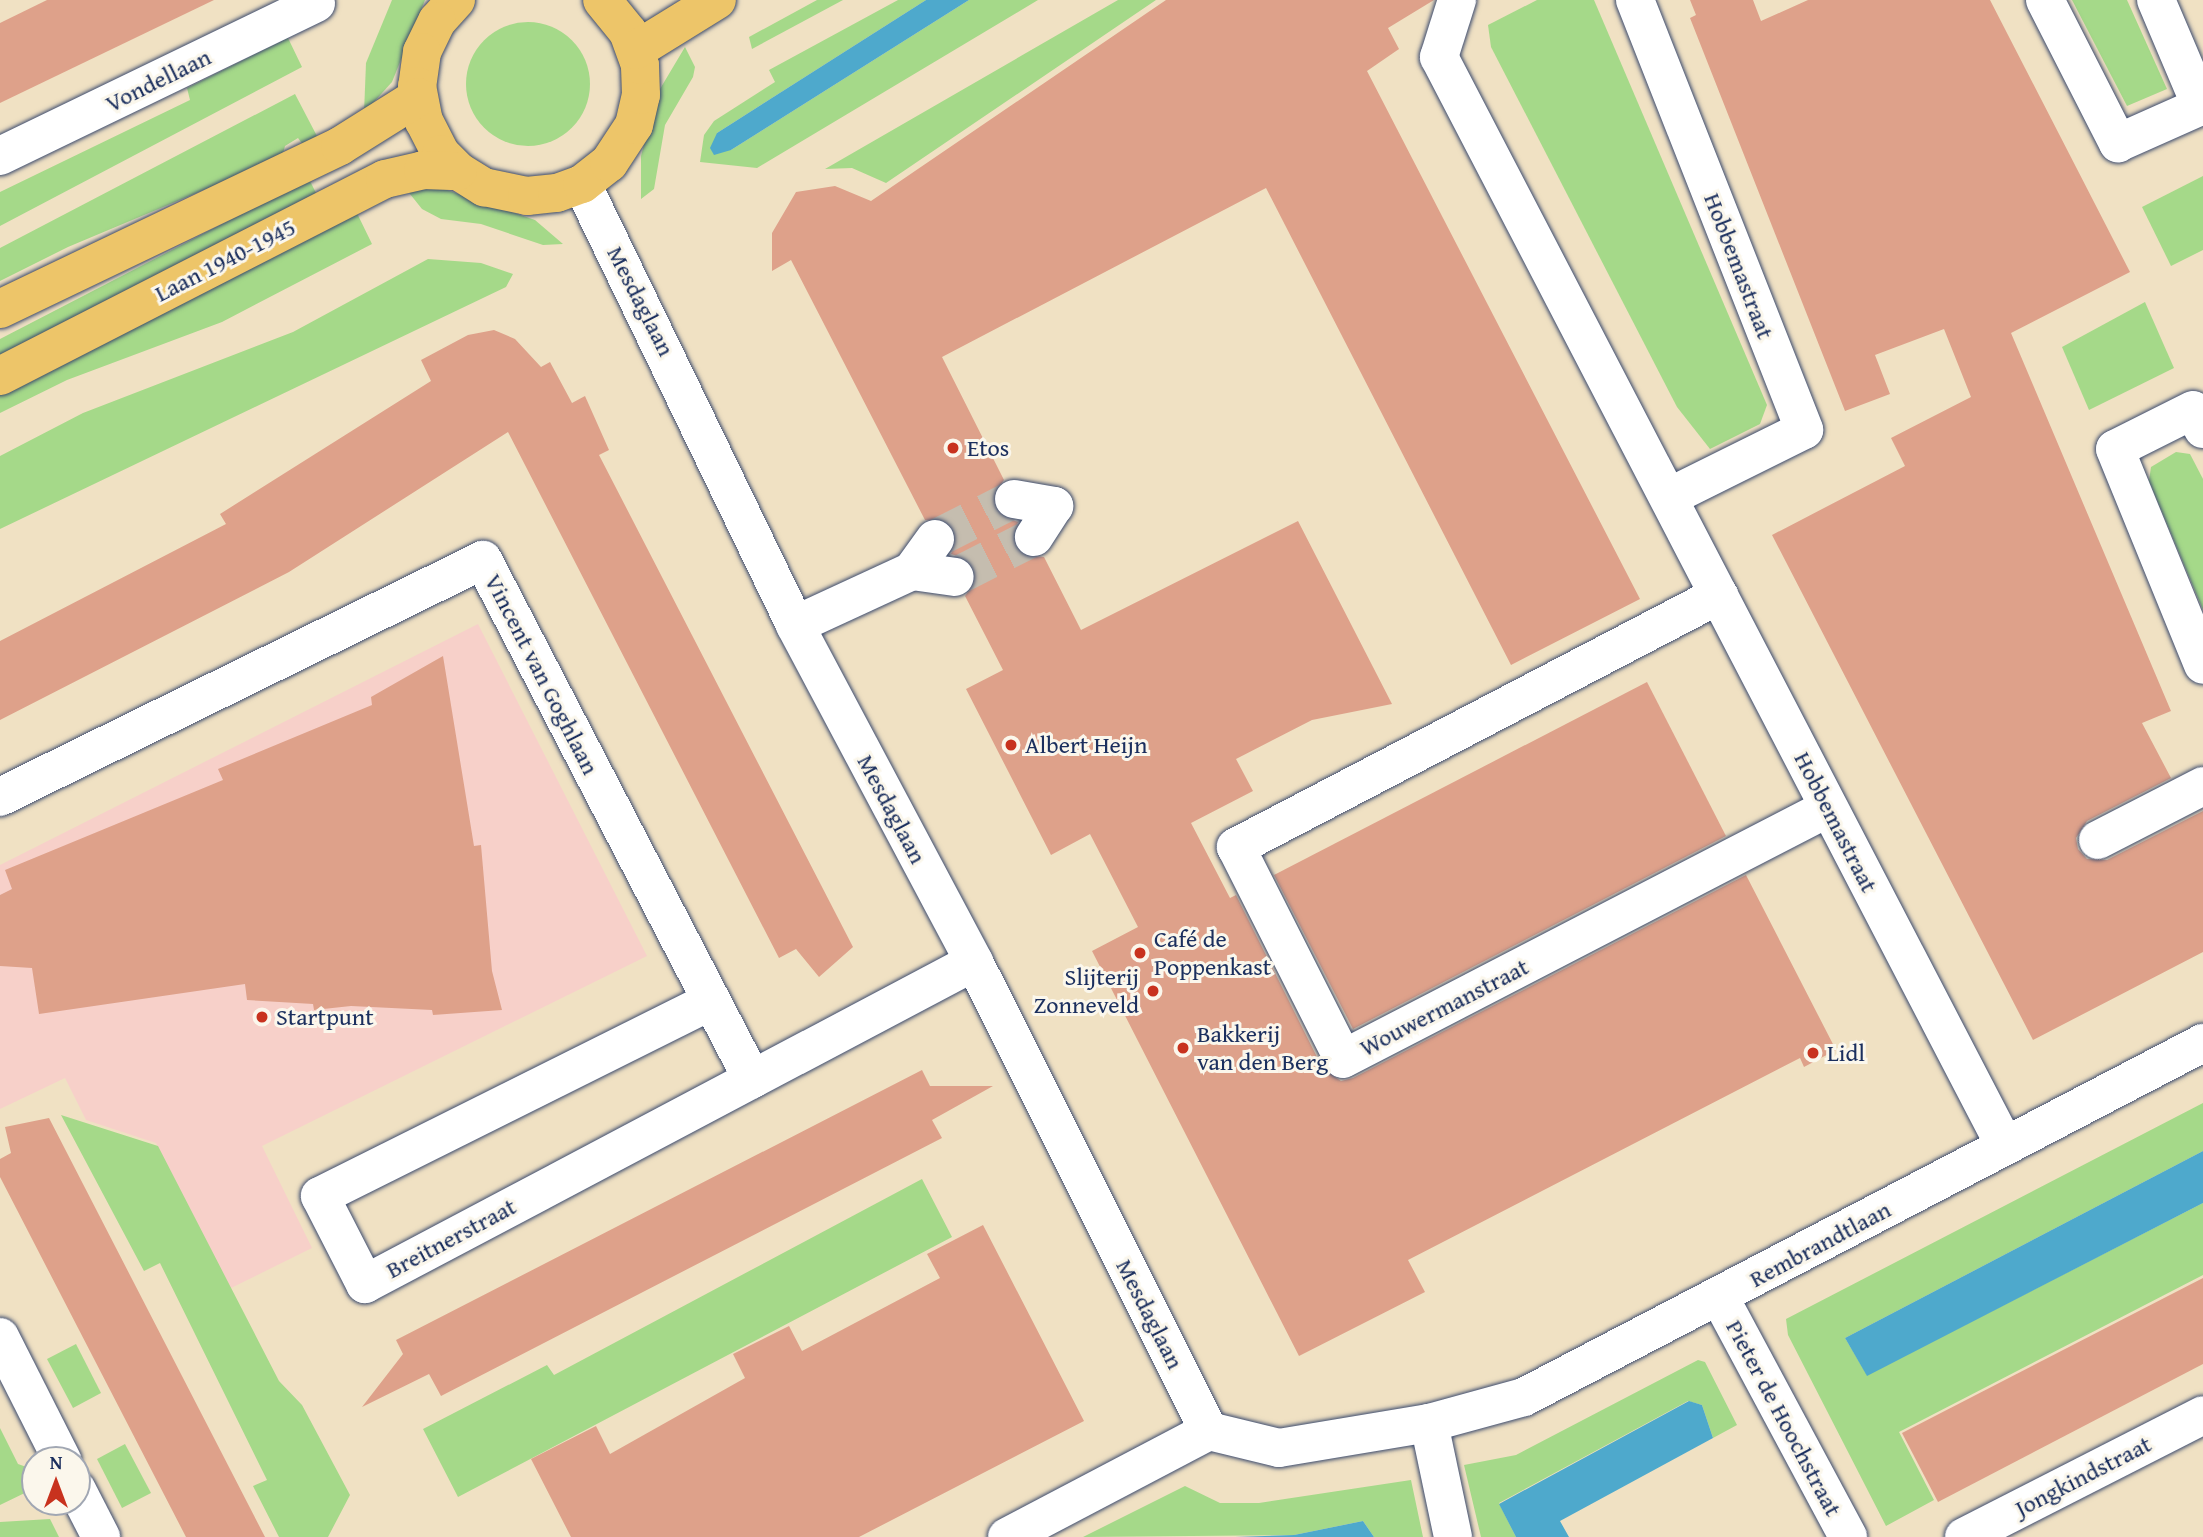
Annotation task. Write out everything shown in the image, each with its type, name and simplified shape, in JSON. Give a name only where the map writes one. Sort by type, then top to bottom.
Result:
[{"type":"main road","points":[[456,0],[426,41],[418,75],[418,97],[428,133],[458,171],[484,187],[512,195],[557,193],[582,184],[609,163],[634,125],[642,80],[636,50],[612,2]]},
{"type":"main road","points":[[636,50],[717,0]]},
{"type":"main road","points":[[0,309],[340,146],[418,97]]},
{"type":"main road","name":"Laan 1940-1945","points":[[0,376],[385,179],[423,170],[458,171]]},
{"type":"street","name":"Hobbemastraat","points":[[1457,0],[1439,57],[2005,1146]]},
{"type":"street","name":"Hobbemastraat","points":[[1635,0],[1804,430],[1669,497]]},
{"type":"street","points":[[2045,0],[2118,143],[2201,106],[2156,0]]},
{"type":"street","name":"Vondellaan","points":[[0,156],[316,3]]},
{"type":"street","name":"Mesdaglaan","points":[[582,184],[795,625],[974,962],[1209,1431]]},
{"type":"street","points":[[2203,429],[2193,410],[2115,449],[2203,665]]},
{"type":"street","points":[[1014,499],[1054,506],[1034,537]]},
{"type":"street","points":[[795,625],[912,571],[935,539]]},
{"type":"street","name":"Vincent van Goghlaan","points":[[0,797],[483,560],[752,1079]]},
{"type":"street","points":[[912,571],[955,577]]},
{"type":"street","name":"Wouwermanstraat","points":[[1719,595],[1236,847],[1343,1059],[1828,808]]},
{"type":"street","points":[[2098,840],[2203,786]]},
{"type":"street","name":"Breitnerstraat","points":[[711,1001],[320,1196],[365,1284],[974,962]]},
{"type":"street","name":"Rembrandtlaan","points":[[1209,1431],[1279,1448],[1429,1423],[1524,1397],[1720,1298],[2203,1043]]},
{"type":"street","name":"Pieter de Hoochstraat","points":[[1720,1298],[1848,1537]]},
{"type":"street","points":[[0,1337],[55,1446]]},
{"type":"street","name":"Jongkindstraat","points":[[1964,1537],[2203,1415]]},
{"type":"street","points":[[1429,1423],[1453,1537]]},
{"type":"street","points":[[1007,1537],[1209,1431]]},
{"type":"street","points":[[90,1516],[101,1537]]},
{"type":"shaded area","name":"Startpunt","points":[[478,624],[647,956],[262,1146],[312,1248],[229,1289],[156,1143],[86,1120],[65,1078],[0,1109],[0,865]]},
{"type":"green space","points":[[392,0],[425,0],[392,82],[364,113],[366,63]]},
{"type":"green space","points":[[817,0],[843,0],[752,49],[749,37]]},
{"type":"green space","points":[[898,0],[926,0],[717,133],[731,150],[969,0],[1038,0],[757,168],[700,162],[704,135],[714,121],[775,82],[769,70]]},
{"type":"green space","points":[[1118,0],[1156,0],[886,183],[852,168],[825,169]]},
{"type":"green space","points":[[1537,0],[1594,0],[1767,405],[1760,424],[1710,449],[1677,407],[1491,47],[1488,25]]},
{"type":"green space","points":[[2072,0],[2127,0],[2167,89],[2127,106]]},
{"type":"green space","points":[[528,22],[552,27],[572,40],[585,60],[590,84],[585,108],[572,128],[552,141],[528,146],[504,141],[484,128],[471,108],[466,84],[471,60],[484,40],[504,27]]},
{"type":"green space","points":[[288,38],[302,67],[0,226],[0,192],[190,100],[187,88]]},
{"type":"green space","points":[[685,47],[695,67],[693,77],[665,125],[654,189],[641,199],[641,156],[657,94]]},
{"type":"green space","points":[[295,94],[318,138],[304,146],[298,138],[285,146],[282,157],[68,247],[0,281],[0,248]]},
{"type":"green space","points":[[2203,176],[2203,250],[2171,266],[2142,207]]},
{"type":"green space","points":[[309,179],[317,195],[0,358],[0,339]]},
{"type":"green space","points":[[441,188],[535,220],[563,244],[543,245],[481,224],[441,219],[422,209],[406,189]]},
{"type":"green space","points":[[354,207],[372,244],[222,322],[67,380],[0,413],[0,390]]},
{"type":"green space","points":[[428,259],[481,263],[513,274],[506,287],[0,529],[0,456],[83,413],[293,332]]},
{"type":"green space","points":[[2145,302],[2174,368],[2089,410],[2062,347]]},
{"type":"green space","points":[[2176,452],[2190,454],[2203,479],[2203,610],[2149,481],[2151,467]]},
{"type":"green space","points":[[2203,1103],[2203,1151],[1845,1338],[1867,1375],[2203,1203],[2203,1275],[1899,1432],[1934,1500],[1886,1526],[1788,1335],[1786,1319]]},
{"type":"green space","points":[[61,1115],[158,1146],[279,1381],[302,1405],[350,1495],[328,1537],[279,1537],[253,1486],[267,1480],[160,1263],[144,1271]]},
{"type":"green space","points":[[922,1179],[952,1237],[458,1497],[423,1429],[547,1365],[554,1375]]},
{"type":"green space","points":[[76,1344],[101,1393],[73,1408],[47,1359]]},
{"type":"green space","points":[[1698,1360],[1705,1362],[1737,1425],[1713,1438],[1702,1405],[1688,1401],[1499,1503],[1516,1537],[1481,1537],[1464,1465],[1516,1455]]},
{"type":"green space","points":[[0,1428],[21,1465],[21,1495],[0,1505]]},
{"type":"green space","points":[[125,1444],[151,1493],[122,1508],[97,1459]]},
{"type":"green space","points":[[1411,1480],[1423,1537],[1374,1537],[1363,1521],[1294,1535],[1083,1537],[1185,1486],[1220,1503],[1259,1503]]},
{"type":"green space","points":[[50,1519],[59,1537],[0,1537],[0,1522]]},
{"type":"water","points":[[926,0],[969,0],[731,150],[714,155],[710,148],[717,133]]},
{"type":"water","points":[[2203,1151],[2203,1203],[1867,1376],[1845,1338]]},
{"type":"water","points":[[1689,1401],[1702,1405],[1713,1438],[1560,1521],[1569,1537],[1516,1537],[1499,1504]]},
{"type":"water","points":[[1363,1521],[1374,1537],[1235,1537],[1294,1535]]},
{"type":"building","points":[[47,0],[214,0],[0,103],[0,23]]},
{"type":"building","points":[[1166,0],[1434,0],[1388,28],[1399,49],[1367,71],[1640,599],[1511,665],[1266,188],[942,357],[1004,480],[993,495],[994,507],[1001,516],[1018,522],[1012,537],[1022,555],[1044,557],[1081,630],[1298,521],[1392,704],[1312,720],[1236,759],[1253,791],[1191,823],[1230,898],[1236,895],[1323,1069],[1341,1081],[1353,1078],[1746,875],[1836,1050],[1804,1067],[1800,1058],[1408,1260],[1425,1292],[1299,1356],[1092,951],[1138,927],[1090,834],[1051,855],[966,689],[1003,670],[965,596],[976,581],[975,568],[968,559],[951,554],[957,540],[948,522],[925,520],[791,260],[772,271],[772,233],[796,192],[835,186],[871,201]]},
{"type":"building","points":[[1690,0],[1753,0],[1761,21],[1808,0],[1990,0],[2130,272],[2011,333],[2171,711],[2142,723],[2171,778],[2087,821],[2076,838],[2078,849],[2087,859],[2107,860],[2203,811],[2203,952],[2033,1040],[1772,535],[1905,466],[1891,438],[1971,397],[1944,329],[1875,355],[1890,394],[1845,411],[1690,18],[1696,15]]},
{"type":"building","points":[[494,330],[515,339],[541,367],[550,362],[572,403],[585,396],[609,450],[599,455],[853,947],[819,977],[796,949],[779,958],[508,432],[289,572],[0,720],[0,641],[226,524],[220,514],[431,381],[421,360],[468,335]]},
{"type":"building","points":[[443,656],[474,846],[481,845],[492,971],[502,1010],[433,1015],[432,1010],[351,1006],[314,1010],[313,1004],[247,1000],[245,984],[39,1014],[32,968],[0,966],[0,895],[12,889],[5,870],[223,780],[218,769],[372,705],[371,697]]},
{"type":"building","points":[[1647,682],[1726,836],[1353,1029],[1274,875]]},
{"type":"building","points":[[922,1070],[930,1086],[993,1086],[932,1120],[942,1138],[441,1396],[429,1374],[362,1407],[403,1354],[396,1340]]},
{"type":"building","points":[[49,1118],[265,1537],[186,1537],[0,1177],[0,1159],[11,1153],[5,1127]]},
{"type":"building","points":[[983,1225],[1084,1421],[859,1537],[571,1537],[531,1459],[596,1426],[610,1454],[745,1378],[733,1354],[789,1326],[802,1351],[940,1278],[927,1254]]},
{"type":"building","points":[[2203,1278],[2203,1364],[1938,1502],[1902,1433]]},
{"type":"tunnel","points":[[935,539],[1014,499]]},
{"type":"tunnel","points":[[955,577],[1034,537]]},
{"type":"place","name":"Etos","points":[[953,448]]},
{"type":"place","name":"Albert Heijn","points":[[1011,745]]},
{"type":"place","name":"Café de Poppenkast","points":[[1140,953]]},
{"type":"place","name":"Slijterij Zonneveld","points":[[1153,991]]},
{"type":"place","name":"Startpunt","points":[[262,1017]]},
{"type":"place","name":"Bakkerij van den Berg","points":[[1183,1048]]},
{"type":"place","name":"Lidl","points":[[1813,1053]]}]
